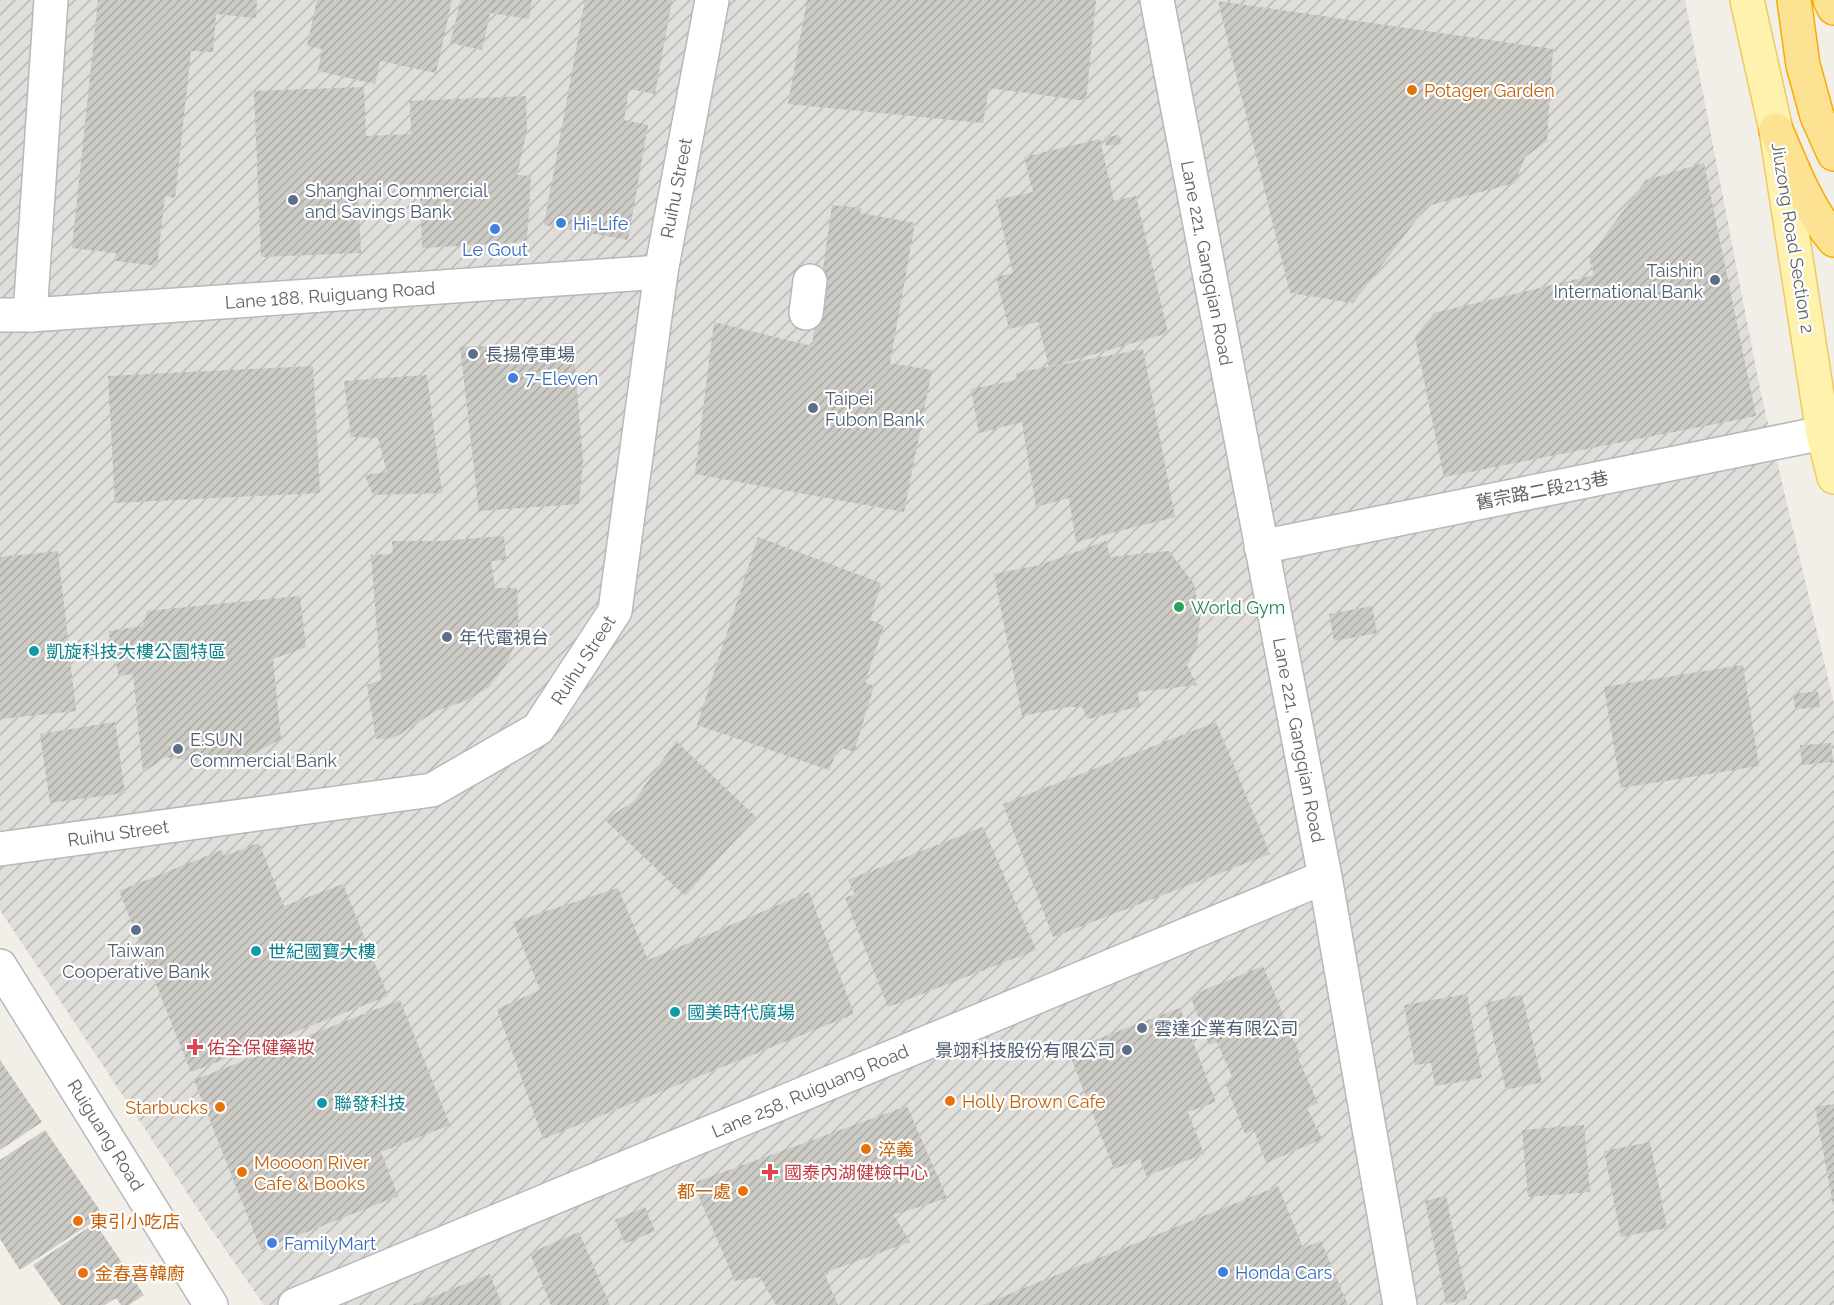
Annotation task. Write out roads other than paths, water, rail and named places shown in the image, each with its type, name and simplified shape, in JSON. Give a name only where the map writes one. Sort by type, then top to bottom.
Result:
[{"type":"highway","points":[[1794,0],[1803,65],[1817,116],[1834,154]]},
{"type":"highway","points":[[1830,0],[1834,8]]},
{"type":"highway","points":[[1776,130],[1798,182],[1834,240]]},
{"type":"main road","name":"Jiuzong Road Section 2","points":[[1747,0],[1776,130],[1823,433],[1834,477]]},
{"type":"street","points":[[15,315],[51,0]]},
{"type":"street","name":"Ruihu Street","points":[[0,849],[432,790],[538,729],[615,611],[661,272],[712,0]]},
{"type":"street","name":"Lane 221, Gangqian Road","points":[[1156,0],[1325,877],[1400,1305]]},
{"type":"street","name":"Lane 188, Ruiguang Road","points":[[15,315],[661,272]]},
{"type":"street","points":[[809,313],[810,281]]},
{"type":"street","name":"舊宗路二段213巷","points":[[1261,547],[1823,433]]},
{"type":"street","name":"Lane 258, Ruiguang Road","points":[[295,1305],[1325,877]]},
{"type":"street","name":"Ruiguang Road","points":[[0,966],[211,1305]]},
{"type":"place","name":"Potager Garden","points":[[1412,90]]},
{"type":"place","name":"Shanghai Commercial and Savings Bank","points":[[293,200]]},
{"type":"place","name":"Hi-Life","points":[[561,223]]},
{"type":"place","name":"Le Gout","points":[[495,229]]},
{"type":"place","name":"Taishin International Bank","points":[[1715,280]]},
{"type":"place","name":"長揚停車場","points":[[473,354]]},
{"type":"place","name":"7-Eleven","points":[[513,378]]},
{"type":"place","name":"Taipei Fubon Bank","points":[[813,408]]},
{"type":"place","name":"World Gym","points":[[1179,607]]},
{"type":"place","name":"年代電視台","points":[[447,637]]},
{"type":"place","name":"凱旋科技大樓公園特區","points":[[34,651]]},
{"type":"place","name":"E.SUN Commercial Bank","points":[[178,749]]},
{"type":"place","name":"Taiwan Cooperative Bank","points":[[136,930]]},
{"type":"place","name":"世紀國寶大樓","points":[[256,951]]},
{"type":"place","name":"國美時代廣場","points":[[675,1012]]},
{"type":"place","name":"雲達企業有限公司","points":[[1142,1028]]},
{"type":"place","name":"佑全保健藥妝","points":[[195,1047]]},
{"type":"place","name":"景翊科技股份有限公司","points":[[1127,1050]]},
{"type":"place","name":"Holly Brown Cafe","points":[[950,1101]]},
{"type":"place","name":"聯發科技","points":[[322,1103]]},
{"type":"place","name":"Starbucks","points":[[220,1107]]},
{"type":"place","name":"淬義","points":[[866,1149]]},
{"type":"place","name":"Moooon River Cafe & Books","points":[[242,1172]]},
{"type":"place","name":"國泰內湖健檢中心","points":[[770,1172]]},
{"type":"place","name":"都一處","points":[[743,1191]]},
{"type":"place","name":"東引小吃店","points":[[78,1221]]},
{"type":"place","name":"FamilyMart","points":[[272,1243]]},
{"type":"place","name":"Honda Cars","points":[[1223,1272]]},
{"type":"place","name":"金春喜韓廚","points":[[83,1273]]}]
